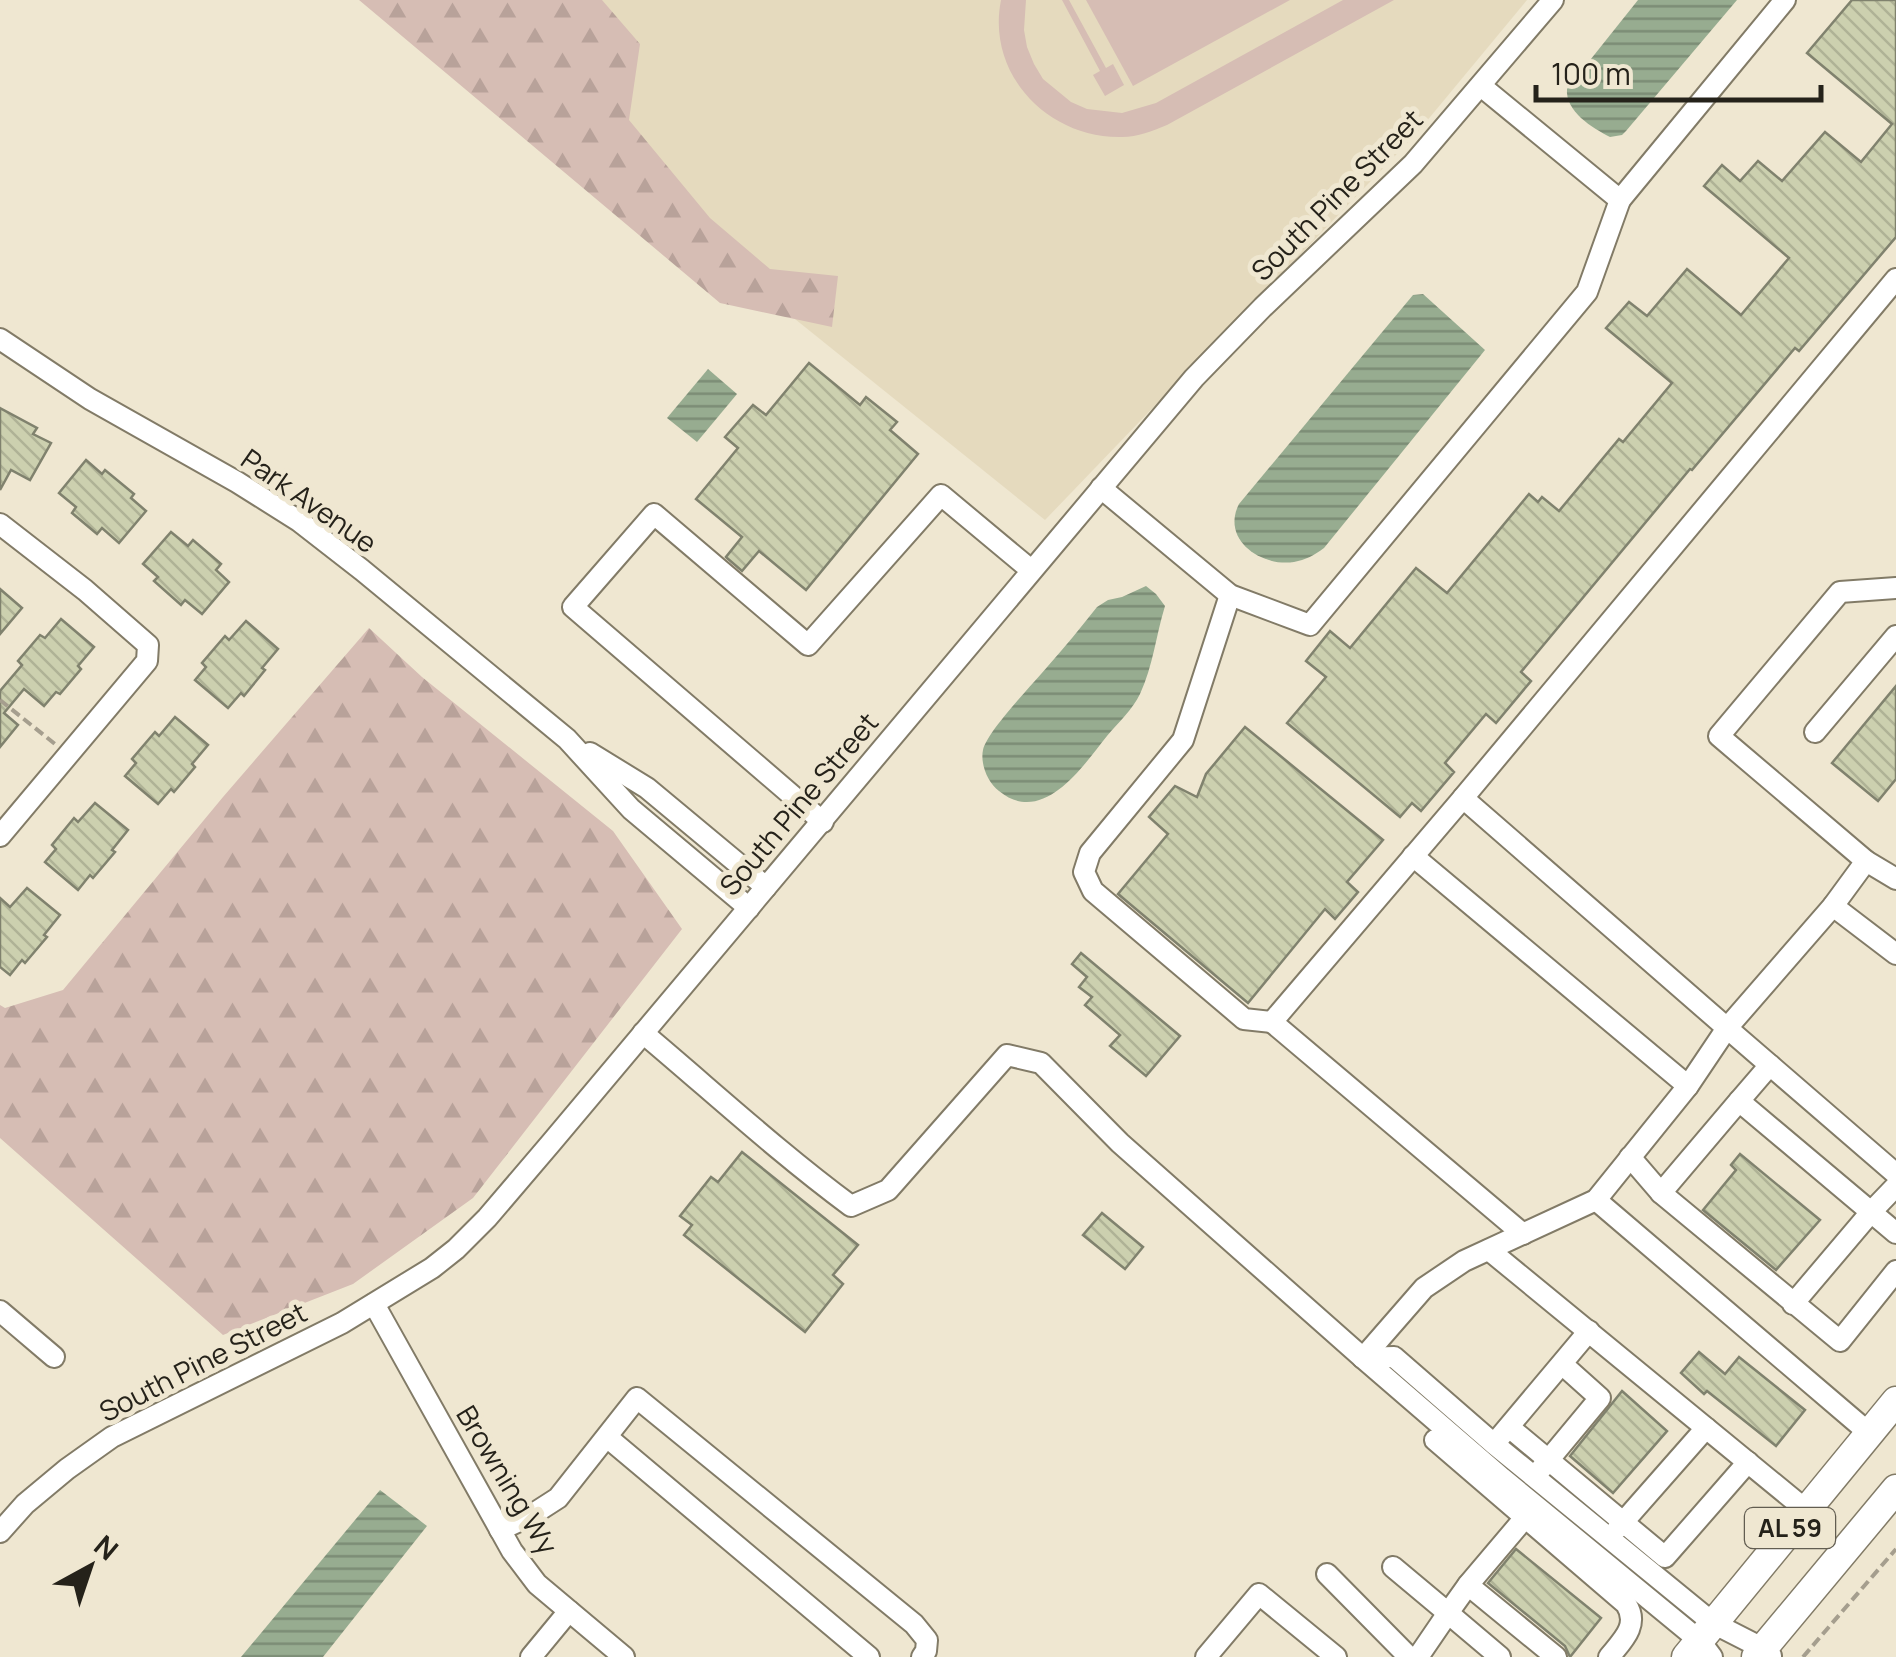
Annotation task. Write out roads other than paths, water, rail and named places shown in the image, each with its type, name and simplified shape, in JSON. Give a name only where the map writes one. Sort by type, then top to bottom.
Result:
[{"type":"main road","name":"AL 59","points":[[1703,1644],[1896,1401]]},
{"type":"main road","name":"AL 59","points":[[1763,1654],[1896,1488]]},
{"type":"street","name":"South Pine Street","points":[[0,1532],[25,1504],[112,1437],[342,1323],[456,1249],[487,1218],[1194,378],[1263,306],[1413,164],[1553,0]]},
{"type":"street","points":[[1101,488],[1230,595],[1310,625],[1587,292],[1620,200],[1785,0]]},
{"type":"street","points":[[1481,86],[1620,200]]},
{"type":"street","points":[[1272,1022],[1896,278]]},
{"type":"street","name":"Park Avenue","points":[[0,339],[90,400],[299,521],[567,739],[631,809],[749,908]]},
{"type":"street","points":[[822,822],[573,606],[654,514],[808,645],[941,495],[1031,570]]},
{"type":"street","points":[[0,524],[86,590],[148,645],[147,662],[0,836]]},
{"type":"street","points":[[1896,588],[1840,592],[1720,736],[1866,861],[1896,879]]},
{"type":"street","points":[[1230,595],[1183,740],[1090,853],[1084,872],[1093,891],[1244,1019],[1272,1022],[1523,1234]]},
{"type":"street","points":[[1815,732],[1896,636]]},
{"type":"street","name":"Park Avenue","points":[[567,739],[647,788],[766,887]]},
{"type":"street","points":[[1463,798],[1896,1174]]},
{"type":"street","points":[[1414,856],[1688,1086]]},
{"type":"street","points":[[1363,1358],[1424,1288],[1464,1262],[1596,1200],[1688,1086],[1727,1028],[1833,906],[1866,861]]},
{"type":"street","points":[[1833,906],[1896,954]]},
{"type":"street","points":[[643,1033],[850,1206],[888,1190],[1007,1055],[1041,1063],[1120,1143],[1363,1358],[1488,1452],[1631,1610],[1630,1628],[1609,1657]]},
{"type":"street","points":[[1662,1193],[1770,1065]]},
{"type":"street","points":[[1739,1101],[1896,1232]]},
{"type":"street","points":[[1630,1158],[1662,1193],[1840,1341],[1896,1271]]},
{"type":"street","points":[[1794,1304],[1896,1186]]},
{"type":"street","points":[[1596,1200],[1869,1434]]},
{"type":"street","points":[[1490,1250],[1806,1510]]},
{"type":"street","name":"Browning Wy","points":[[374,1304],[512,1551],[536,1584],[624,1657]]},
{"type":"street","points":[[0,1311],[54,1357]]},
{"type":"street","points":[[1488,1452],[1589,1331]]},
{"type":"street","points":[[1418,1657],[1529,1498],[1549,1459],[1600,1398],[1562,1364]]},
{"type":"street","points":[[500,1530],[558,1498],[638,1398],[914,1624],[927,1640],[922,1657]]},
{"type":"street","points":[[1508,1426],[1665,1557],[1748,1462]]},
{"type":"street","points":[[1608,1539],[1706,1428]]},
{"type":"street","points":[[607,1437],[869,1657]]},
{"type":"street","points":[[1436,1440],[1529,1498],[1608,1539],[1703,1644]]},
{"type":"street","points":[[1529,1498],[1703,1644],[1763,1654]]},
{"type":"street","points":[[1393,1567],[1500,1657]]},
{"type":"street","points":[[1328,1574],[1409,1657]]},
{"type":"street","points":[[1468,1585],[1556,1657]]},
{"type":"street","points":[[1206,1657],[1259,1594],[1336,1657]]},
{"type":"street","points":[[531,1657],[570,1611]]}]
